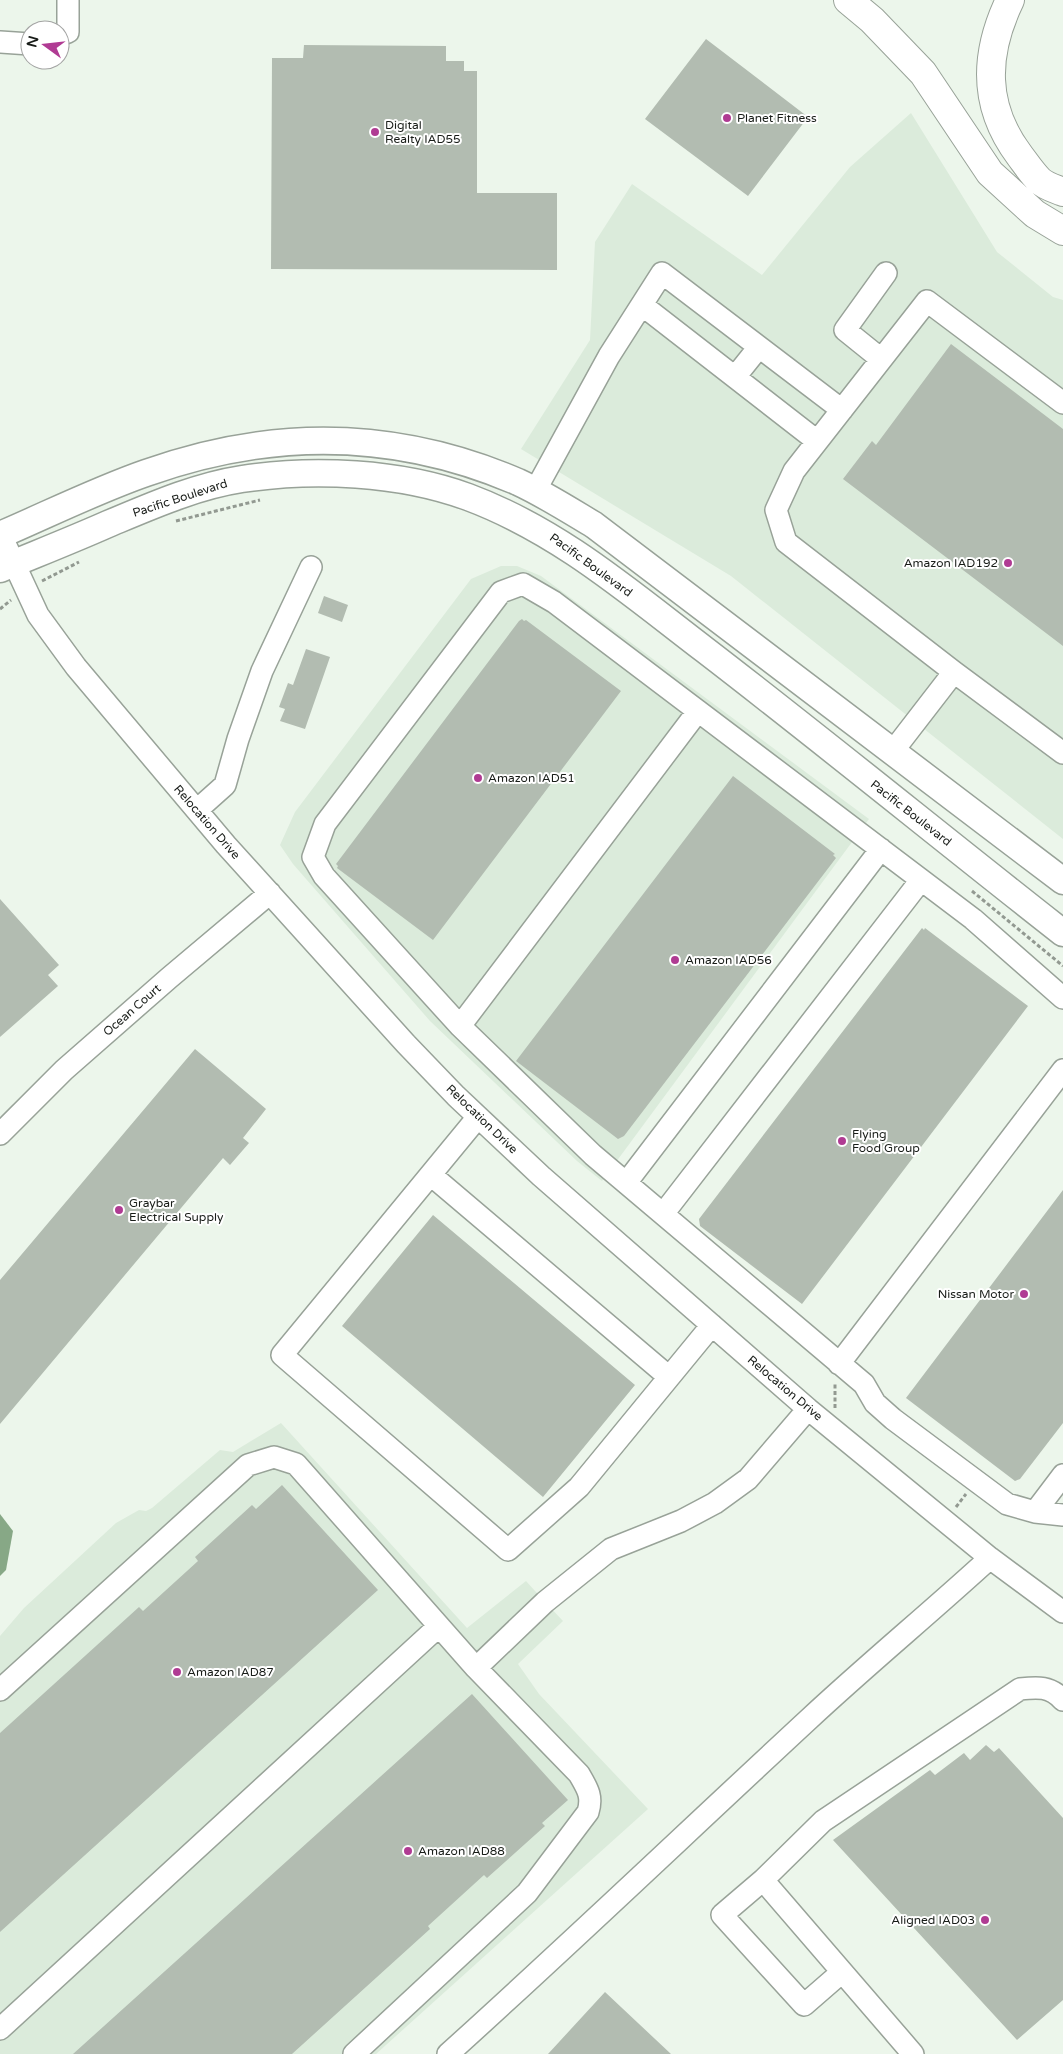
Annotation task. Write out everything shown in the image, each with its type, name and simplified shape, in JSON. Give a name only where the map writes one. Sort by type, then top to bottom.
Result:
[{"type":"highway","points":[[848,0],[872,20],[923,73],[990,173],[1035,214],[1063,231]]},
{"type":"highway","points":[[1010,0],[999,22],[992,48],[990,76],[994,104],[1004,131],[1014,148],[1040,181],[1063,192]]},
{"type":"main road","points":[[0,534],[146,473],[196,457],[244,446],[299,440],[346,440],[414,449],[478,466],[520,483],[594,525],[1063,881]]},
{"type":"main road","name":"Pacific Boulevard","points":[[7,566],[155,504],[206,487],[241,479],[285,474],[360,474],[424,485],[464,495],[534,526],[576,552],[753,687],[1063,933]]},
{"type":"street","points":[[68,0],[68,20]]},
{"type":"street","points":[[0,42],[20,43]]},
{"type":"street","points":[[535,491],[610,356],[662,273],[842,410]]},
{"type":"street","points":[[881,359],[844,330],[886,273]]},
{"type":"street","points":[[1063,403],[927,300],[794,471],[776,510],[786,542],[954,672],[1063,753]]},
{"type":"street","points":[[642,305],[817,441]]},
{"type":"street","points":[[735,377],[759,347]]},
{"type":"street","name":"Relocation Drive","points":[[0,534],[7,566],[27,590],[38,615],[50,634],[76,667],[197,810],[406,1044],[478,1117],[541,1176],[808,1409],[990,1558],[1063,1612]]},
{"type":"street","points":[[197,810],[225,785],[238,739],[262,672],[311,567]]},
{"type":"street","points":[[1063,998],[973,920],[881,849],[554,602],[523,584],[501,592],[325,824],[312,857],[324,876],[460,1026],[594,1155],[864,1384],[875,1403],[893,1419],[1007,1504],[1035,1512],[1063,1514]]},
{"type":"street","points":[[893,751],[954,672]]},
{"type":"street","points":[[460,1026],[698,711]]},
{"type":"street","points":[[626,1183],[881,849]]},
{"type":"street","points":[[663,1214],[921,880]]},
{"type":"street","name":"Ocean Court","points":[[0,1134],[64,1070],[270,893]]},
{"type":"street","points":[[839,1364],[1063,1070]]},
{"type":"street","points":[[478,1117],[282,1356],[508,1550],[579,1487],[712,1325]]},
{"type":"street","points":[[431,1175],[669,1377]]},
{"type":"street","points":[[476,1668],[545,1602],[611,1549],[682,1521],[715,1503],[748,1479],[808,1409]]},
{"type":"street","points":[[0,1690],[248,1465],[274,1457],[296,1464],[476,1668],[579,1774],[590,1793],[591,1803],[588,1812],[526,1893],[354,2054]]},
{"type":"street","points":[[1035,1512],[1063,1475]]},
{"type":"street","points":[[448,2054],[558,1955],[810,1718],[990,1558]]},
{"type":"street","points":[[0,2029],[439,1626]]},
{"type":"street","points":[[842,1972],[804,2005],[722,1915],[762,1880],[823,1821],[1020,1689],[1044,1687],[1057,1693],[1063,1700]]},
{"type":"street","points":[[762,1880],[913,2054]]},
{"type":"path","points":[[172,522],[261,500]]},
{"type":"path","points":[[0,609],[27,590],[86,558]]},
{"type":"path","points":[[967,887],[1063,966]]},
{"type":"path","points":[[826,1423],[835,1408],[836,1395],[834,1389],[839,1364]]},
{"type":"path","points":[[945,1521],[977,1482]]},
{"type":"shaded area","points":[[911,113],[997,252],[1053,297],[1063,300],[1063,839],[731,576],[521,449],[590,340],[595,242],[632,184],[762,275],[850,167]]},
{"type":"shaded area","points":[[501,566],[517,566],[541,576],[869,819],[602,1181],[577,1161],[430,1021],[293,864],[280,845],[295,812],[471,579]]},
{"type":"shaded area","points":[[281,1423],[467,1628],[526,1581],[563,1621],[518,1664],[539,1694],[648,1809],[376,2054],[0,2054],[0,1636],[24,1608],[116,1523],[139,1510],[146,1511],[152,1508],[220,1450],[233,1452]]},
{"type":"shaded area","points":[[0,1514],[13,1531],[6,1570],[0,1576]]},
{"type":"building","name":"Planet Fitness","points":[[706,39],[808,117],[748,196],[645,119]]},
{"type":"building","name":"Digital Realty IAD55","points":[[304,45],[446,46],[446,61],[464,61],[464,71],[477,71],[477,193],[557,193],[557,270],[271,269],[272,58],[303,58]]},
{"type":"building","name":"Amazon IAD192","points":[[951,344],[1063,429],[1063,646],[843,479],[872,441],[876,445]]},
{"type":"building","points":[[324,596],[348,605],[342,622],[318,613]]},
{"type":"building","name":"Amazon IAD51","points":[[522,619],[526,620],[621,691],[433,940],[337,868],[336,864]]},
{"type":"building","points":[[306,649],[330,657],[305,729],[280,721],[285,709],[279,707],[288,683],[293,685]]},
{"type":"building","name":"Amazon IAD56","points":[[733,776],[835,854],[833,855],[836,858],[624,1136],[618,1139],[516,1061]]},
{"type":"building","points":[[0,899],[59,965],[48,975],[58,986],[0,1037]]},
{"type":"building","name":"Flying Food Group","points":[[922,928],[924,930],[925,928],[1028,1006],[802,1304],[700,1226],[699,1219]]},
{"type":"building","name":"Graybar Electrical Supply","points":[[195,1049],[266,1109],[243,1138],[249,1143],[230,1165],[223,1158],[0,1424],[0,1280]]},
{"type":"building","name":"Nissan Motor","points":[[1063,1190],[1063,1423],[1020,1479],[1015,1481],[906,1398]]},
{"type":"building","points":[[433,1215],[635,1385],[543,1497],[342,1326]]},
{"type":"building","name":"Amazon IAD87","points":[[282,1485],[378,1590],[0,1932],[0,1733],[139,1607],[143,1611],[198,1561],[195,1557],[252,1505],[256,1509]]},
{"type":"building","name":"Amazon IAD88","points":[[472,1694],[568,1800],[542,1823],[545,1826],[487,1878],[484,1875],[428,1926],[430,1929],[292,2054],[73,2054]]},
{"type":"building","name":"Aligned IAD03","points":[[986,1745],[994,1752],[999,1748],[1063,1818],[1063,2000],[1017,2040],[833,1840],[930,1770],[935,1775],[964,1753],[970,1760]]},
{"type":"building","points":[[605,1992],[671,2054],[548,2054]]},
{"type":"place","name":"Planet Fitness","points":[[727,118]]},
{"type":"place","name":"Digital Realty IAD55","points":[[375,132]]},
{"type":"place","name":"Amazon IAD192","points":[[1008,563]]},
{"type":"place","name":"Amazon IAD51","points":[[478,778]]},
{"type":"place","name":"Amazon IAD56","points":[[675,960]]},
{"type":"place","name":"Flying Food Group","points":[[842,1141]]},
{"type":"place","name":"Graybar Electrical Supply","points":[[119,1210]]},
{"type":"place","name":"Nissan Motor","points":[[1024,1294]]},
{"type":"place","name":"Amazon IAD87","points":[[177,1672]]},
{"type":"place","name":"Amazon IAD88","points":[[408,1851]]},
{"type":"place","name":"Aligned IAD03","points":[[985,1920]]}]
